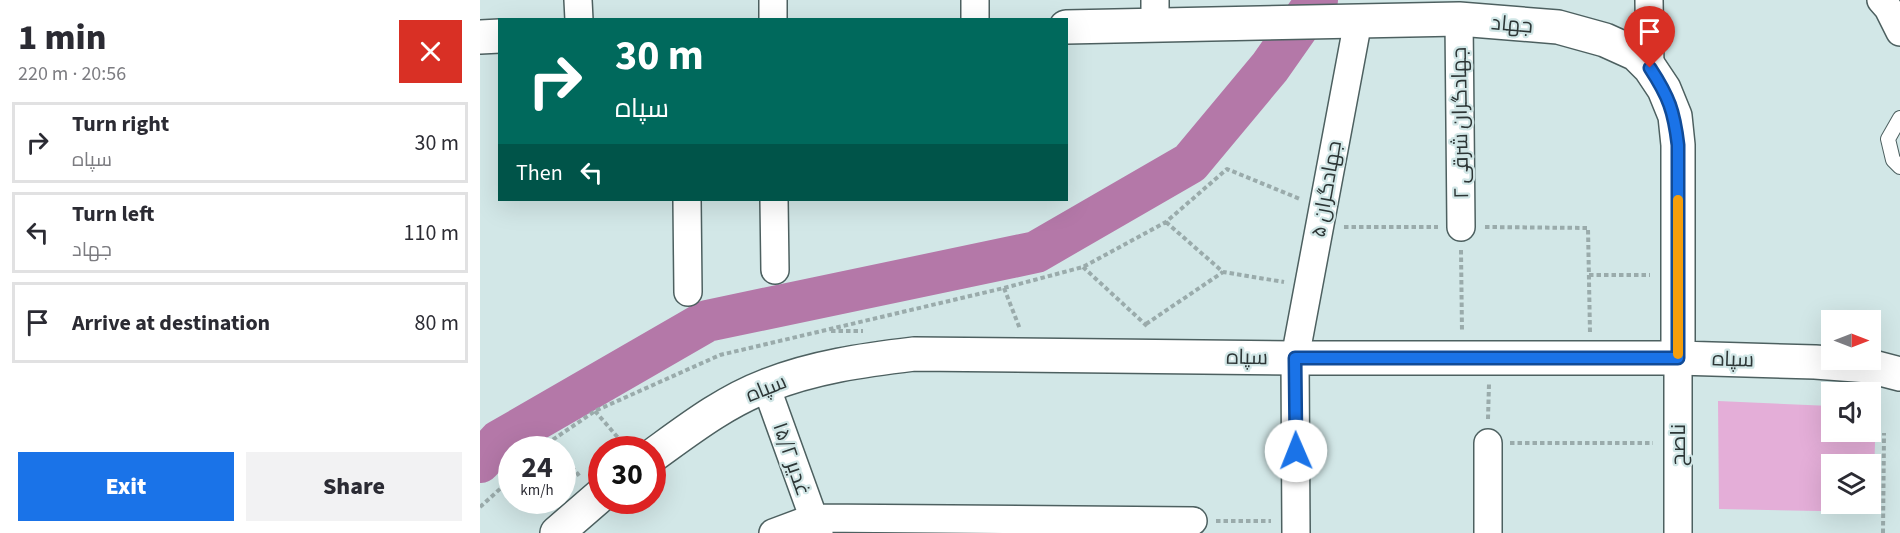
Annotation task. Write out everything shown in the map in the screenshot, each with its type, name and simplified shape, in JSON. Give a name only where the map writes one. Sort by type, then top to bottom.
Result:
[{"type":"street","points":[[578,0],[579,18]]},
{"type":"street","points":[[772,0],[773,18]]},
{"type":"street","points":[[975,0],[975,18]]},
{"type":"street","points":[[1649,0],[1650,68]]},
{"type":"street","points":[[1881,0],[1888,8],[1900,32]]},
{"type":"street","name":"جهاد","points":[[1068,27],[1155,13],[1285,23],[1347,21],[1438,13],[1558,27],[1605,40],[1636,54],[1650,68],[1664,89],[1675,116],[1678,145],[1678,358]]},
{"type":"street","name":"جهادگران شرقی ۲","points":[[1438,13],[1461,227]]},
{"type":"street","name":"جهادگران ۵","points":[[1296,527],[1295,358],[1321,217],[1347,21]]},
{"type":"street","points":[[480,37],[498,36]]},
{"type":"street","points":[[687,201],[688,292]]},
{"type":"street","points":[[774,201],[775,270]]},
{"type":"street","name":"سپاه","points":[[666,446],[698,422],[766,386],[856,361],[914,354],[1295,358],[1678,358],[1815,362],[1869,366],[1900,374]]},
{"type":"street","name":"ناصح","points":[[1678,358],[1678,533]]},
{"type":"street","name":"غدیر ۱۵/۲","points":[[766,386],[816,526]]},
{"type":"street","points":[[1488,443],[1488,533]]},
{"type":"street","points":[[557,533],[588,506]]},
{"type":"street","points":[[773,533],[816,526],[1111,527],[1193,520]]},
{"type":"lane","points":[[1900,118],[1888,139],[1893,160],[1900,167]]},
{"type":"path","points":[[558,436],[595,411],[720,355],[1083,267],[1166,222],[1227,169],[1321,217],[1461,227],[1588,228],[1591,357]]},
{"type":"path","points":[[1166,222],[1223,272],[1308,287]]},
{"type":"path","points":[[1461,227],[1475,357],[1488,443],[1678,443]]},
{"type":"path","points":[[1083,267],[1151,330],[1140,330]]},
{"type":"path","points":[[1146,324],[1223,272]]},
{"type":"path","points":[[1589,275],[1678,275]]},
{"type":"path","points":[[1004,288],[1021,330],[1009,330]]},
{"type":"path","points":[[824,331],[870,331]]},
{"type":"path","points":[[595,411],[616,436]]},
{"type":"path","points":[[1883,533],[1884,433]]},
{"type":"path","points":[[480,507],[498,491]]},
{"type":"path","points":[[1193,520],[1296,527]]},
{"type":"shaded area","points":[[1718,401],[1821,406],[1821,442],[1875,442],[1875,454],[1821,454],[1821,511],[1719,509]]},
{"type":"waterway","points":[[480,462],[499,441],[707,321],[1036,252],[1190,163],[1270,67],[1317,0]]},
{"type":"slow traffic","points":[[1678,200],[1678,354]]},
{"type":"route","points":[[1296,451],[1295,358],[1489,356],[1678,358],[1678,145],[1675,116],[1664,89],[1650,68]]}]
